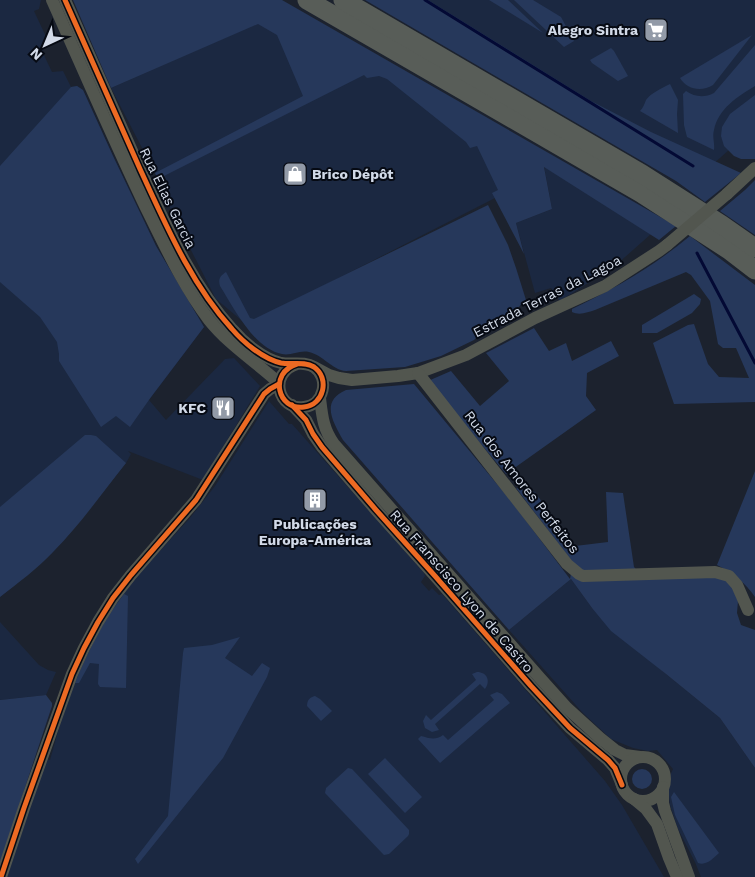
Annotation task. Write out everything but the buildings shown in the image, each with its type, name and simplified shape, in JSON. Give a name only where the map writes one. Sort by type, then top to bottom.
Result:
[{"type":"highway","points":[[307,0],[641,192],[713,239],[755,270]]},
{"type":"highway","points":[[343,0],[642,174],[755,248]]},
{"type":"street","name":"Rua Elias Garcia","points":[[52,0],[123,160],[161,239],[188,287],[221,334],[279,384]]},
{"type":"street","name":"Rua Elias Garcia","points":[[65,0],[150,191],[204,294],[234,331],[263,356],[280,362],[297,364]]},
{"type":"street","name":"Estrada Terras da Lagoa","points":[[320,397],[333,385],[352,380],[418,374],[466,356],[535,318],[604,286],[667,245],[755,168]]},
{"type":"street","points":[[1,877],[72,674],[84,648],[108,606],[131,575],[196,500],[262,397],[266,385],[265,376],[257,364]]},
{"type":"street","points":[[262,397],[273,395],[298,407],[310,406],[320,397],[323,388],[322,376],[314,367],[306,364],[297,364],[287,368],[284,372],[279,384],[280,392],[288,402]]},
{"type":"street","name":"Estrada Terras da Lagoa","points":[[314,367],[329,375],[352,380]]},
{"type":"street","name":"Rua dos Amores Perfeitos","points":[[418,374],[567,564],[579,574],[583,576],[605,576],[715,572],[729,576],[737,585],[748,610]]},
{"type":"street","points":[[262,397],[279,384]]},
{"type":"street","name":"Rua Franscisco Lyon de Castro","points":[[320,397],[322,420],[334,444],[540,678],[584,725],[615,750],[625,755],[640,758]]},
{"type":"street","name":"Rua Franscisco Lyon de Castro","points":[[288,402],[306,420],[322,447],[531,686],[570,728],[615,768],[622,785]]},
{"type":"street","points":[[677,877],[657,824],[646,809],[624,790],[622,785],[621,779],[624,767],[634,759],[646,758],[652,760],[664,773],[663,803],[677,846],[690,877]]},
{"type":"street","points":[[632,798],[644,801],[650,800],[663,787]]},
{"type":"street","points":[[677,846],[690,862],[697,877]]},
{"type":"shaded area","points":[[0,0],[41,0],[39,9],[34,11],[49,43],[42,51],[52,72],[63,71],[71,87],[77,86],[83,90],[156,246],[204,327],[149,400],[166,420],[225,359],[234,358],[260,386],[203,480],[128,451],[131,454],[126,463],[69,534],[52,553],[0,597]]},
{"type":"shaded area","points":[[73,0],[282,0],[676,226],[659,240],[544,167],[552,209],[516,223],[524,254],[492,193],[498,190],[477,146],[470,148],[466,142],[387,79],[379,76],[367,78],[364,75],[158,179],[155,173],[303,96],[277,35],[258,24],[111,88]]},
{"type":"shaded area","points":[[365,0],[428,0],[591,101],[651,132],[741,173],[705,202],[676,181]]},
{"type":"shaded area","points":[[392,0],[755,0],[755,127],[712,165]]},
{"type":"shaded area","points":[[489,0],[508,0],[543,33]]},
{"type":"shaded area","points":[[514,0],[533,0],[561,17],[574,41],[564,47]]},
{"type":"shaded area","points":[[272,17],[467,115],[505,194],[247,325],[216,299],[174,217],[155,173],[111,88]]},
{"type":"shaded area","points":[[752,35],[713,85],[704,89],[695,89],[687,85],[680,78]]},
{"type":"shaded area","points":[[755,45],[755,86],[724,109],[716,122],[713,133],[714,150],[687,137],[684,125],[683,94],[686,91],[700,96],[714,93]]},
{"type":"shaded area","points":[[611,48],[628,76],[618,81],[590,60]]},
{"type":"shaded area","points":[[670,84],[678,100],[678,133],[640,111],[651,95]]},
{"type":"shaded area","points":[[77,86],[83,90],[156,246],[204,327],[130,427],[116,416],[101,427],[59,361],[57,342],[40,317],[0,282],[0,166],[71,87]]},
{"type":"shaded area","points":[[755,95],[755,159],[741,159],[734,156],[724,146],[721,136],[722,127],[730,114]]},
{"type":"shaded area","points":[[544,166],[651,234],[616,265],[560,301],[551,288],[535,293],[516,223],[552,209]]},
{"type":"shaded area","points":[[755,180],[755,235],[720,211]]},
{"type":"shaded area","points":[[488,205],[508,245],[526,300],[515,312],[483,331],[474,340],[441,356],[405,367],[346,371],[336,368],[319,356],[309,352],[282,354],[272,351],[254,336],[238,316],[220,286],[220,278],[226,272],[250,318],[254,319]]},
{"type":"shaded area","points":[[690,236],[755,285],[755,402],[674,404],[653,343],[688,325],[694,324],[708,364],[719,377],[749,378],[736,348],[723,348],[718,344],[710,301],[691,275],[686,272],[587,313],[572,312],[572,309],[648,267]]},
{"type":"shaded area","points":[[694,294],[701,299],[700,304],[692,313],[657,333],[642,333],[642,325]]},
{"type":"shaded area","points":[[534,328],[549,351],[566,343],[572,361],[611,341],[619,356],[587,373],[586,396],[596,410],[506,474],[428,381],[451,371],[480,406],[509,381],[486,353]]},
{"type":"shaded area","points":[[414,384],[511,501],[570,579],[573,563],[516,488],[535,492],[575,546],[608,542],[606,492],[623,493],[634,567],[644,578],[716,575],[729,580],[738,601],[737,613],[741,625],[755,630],[755,768],[720,718],[611,631],[571,579],[509,630],[343,440],[333,419],[331,406],[333,400],[346,390]]},
{"type":"shaded area","points":[[269,401],[289,424],[292,424],[424,573],[425,576],[421,582],[429,591],[432,588],[439,595],[442,594],[605,781],[622,805],[664,877],[0,877],[0,863],[36,756],[50,760],[77,676],[118,601],[135,578],[190,518],[215,486]]},
{"type":"shaded area","points":[[85,435],[96,436],[126,463],[63,542],[34,570],[0,597],[0,507]]},
{"type":"shaded area","points":[[755,471],[755,597],[738,579],[717,565]]},
{"type":"shaded area","points":[[571,579],[592,608],[666,674],[720,718],[755,768],[755,877],[701,877],[678,829],[670,805],[668,786],[673,769],[657,750],[648,751],[633,748],[611,739],[583,713],[509,630]]},
{"type":"shaded area","points":[[124,594],[128,596],[126,688],[100,687],[98,684],[99,664],[90,663],[79,683],[75,683],[85,659],[109,615]]},
{"type":"shaded area","points":[[0,622],[39,665],[56,672],[46,695],[0,700]]},
{"type":"shaded area","points":[[240,637],[225,658],[252,676],[262,663],[270,668],[267,677],[223,758],[138,864],[135,859],[168,816],[184,648],[212,645]]},
{"type":"shaded area","points":[[477,672],[486,675],[488,683],[485,689],[480,684],[435,724],[439,730],[432,732],[425,728],[423,721],[426,715],[431,720],[476,680],[472,674]]},
{"type":"shaded area","points":[[497,692],[502,694],[510,703],[440,763],[418,739],[421,736],[435,738],[443,735],[448,740],[494,700],[490,695]]},
{"type":"shaded area","points":[[46,695],[52,706],[0,863],[0,700]]},
{"type":"shaded area","points":[[315,696],[332,711],[321,721],[307,706],[309,699]]},
{"type":"shaded area","points":[[385,758],[422,797],[405,813],[368,774]]},
{"type":"shaded area","points":[[348,768],[352,769],[409,830],[408,836],[389,854],[384,855],[325,793],[326,788]]},
{"type":"shaded area","points":[[638,769],[646,769],[652,775],[652,783],[646,789],[638,789],[632,783],[632,775]]},
{"type":"shaded area","points":[[674,792],[719,853],[707,862],[698,863],[675,815],[671,797]]},
{"type":"waterway","points":[[425,0],[693,166]]},
{"type":"waterway","points":[[697,253],[755,363]]},
{"type":"cycle path","points":[[65,0],[140,169],[180,253],[204,293],[217,312],[237,334],[260,354],[285,364],[302,364],[310,365],[319,372],[323,384],[320,396],[311,405],[304,407],[295,407],[288,403],[283,398],[280,390],[282,375],[288,369],[297,364]]},
{"type":"cycle path","points":[[1,877],[72,674],[98,622],[113,598],[131,575],[196,500],[264,394],[279,384]]},
{"type":"cycle path","points":[[292,405],[306,420],[322,447],[531,686],[570,728],[615,768],[622,785]]},
{"type":"place","name":"Alegro Sintra","points":[[656,30]]},
{"type":"place","name":"Brico Dépôt","points":[[295,174]]},
{"type":"place","name":"KFC","points":[[223,408]]},
{"type":"place","name":"Publicações Europa-América","points":[[315,500]]}]
